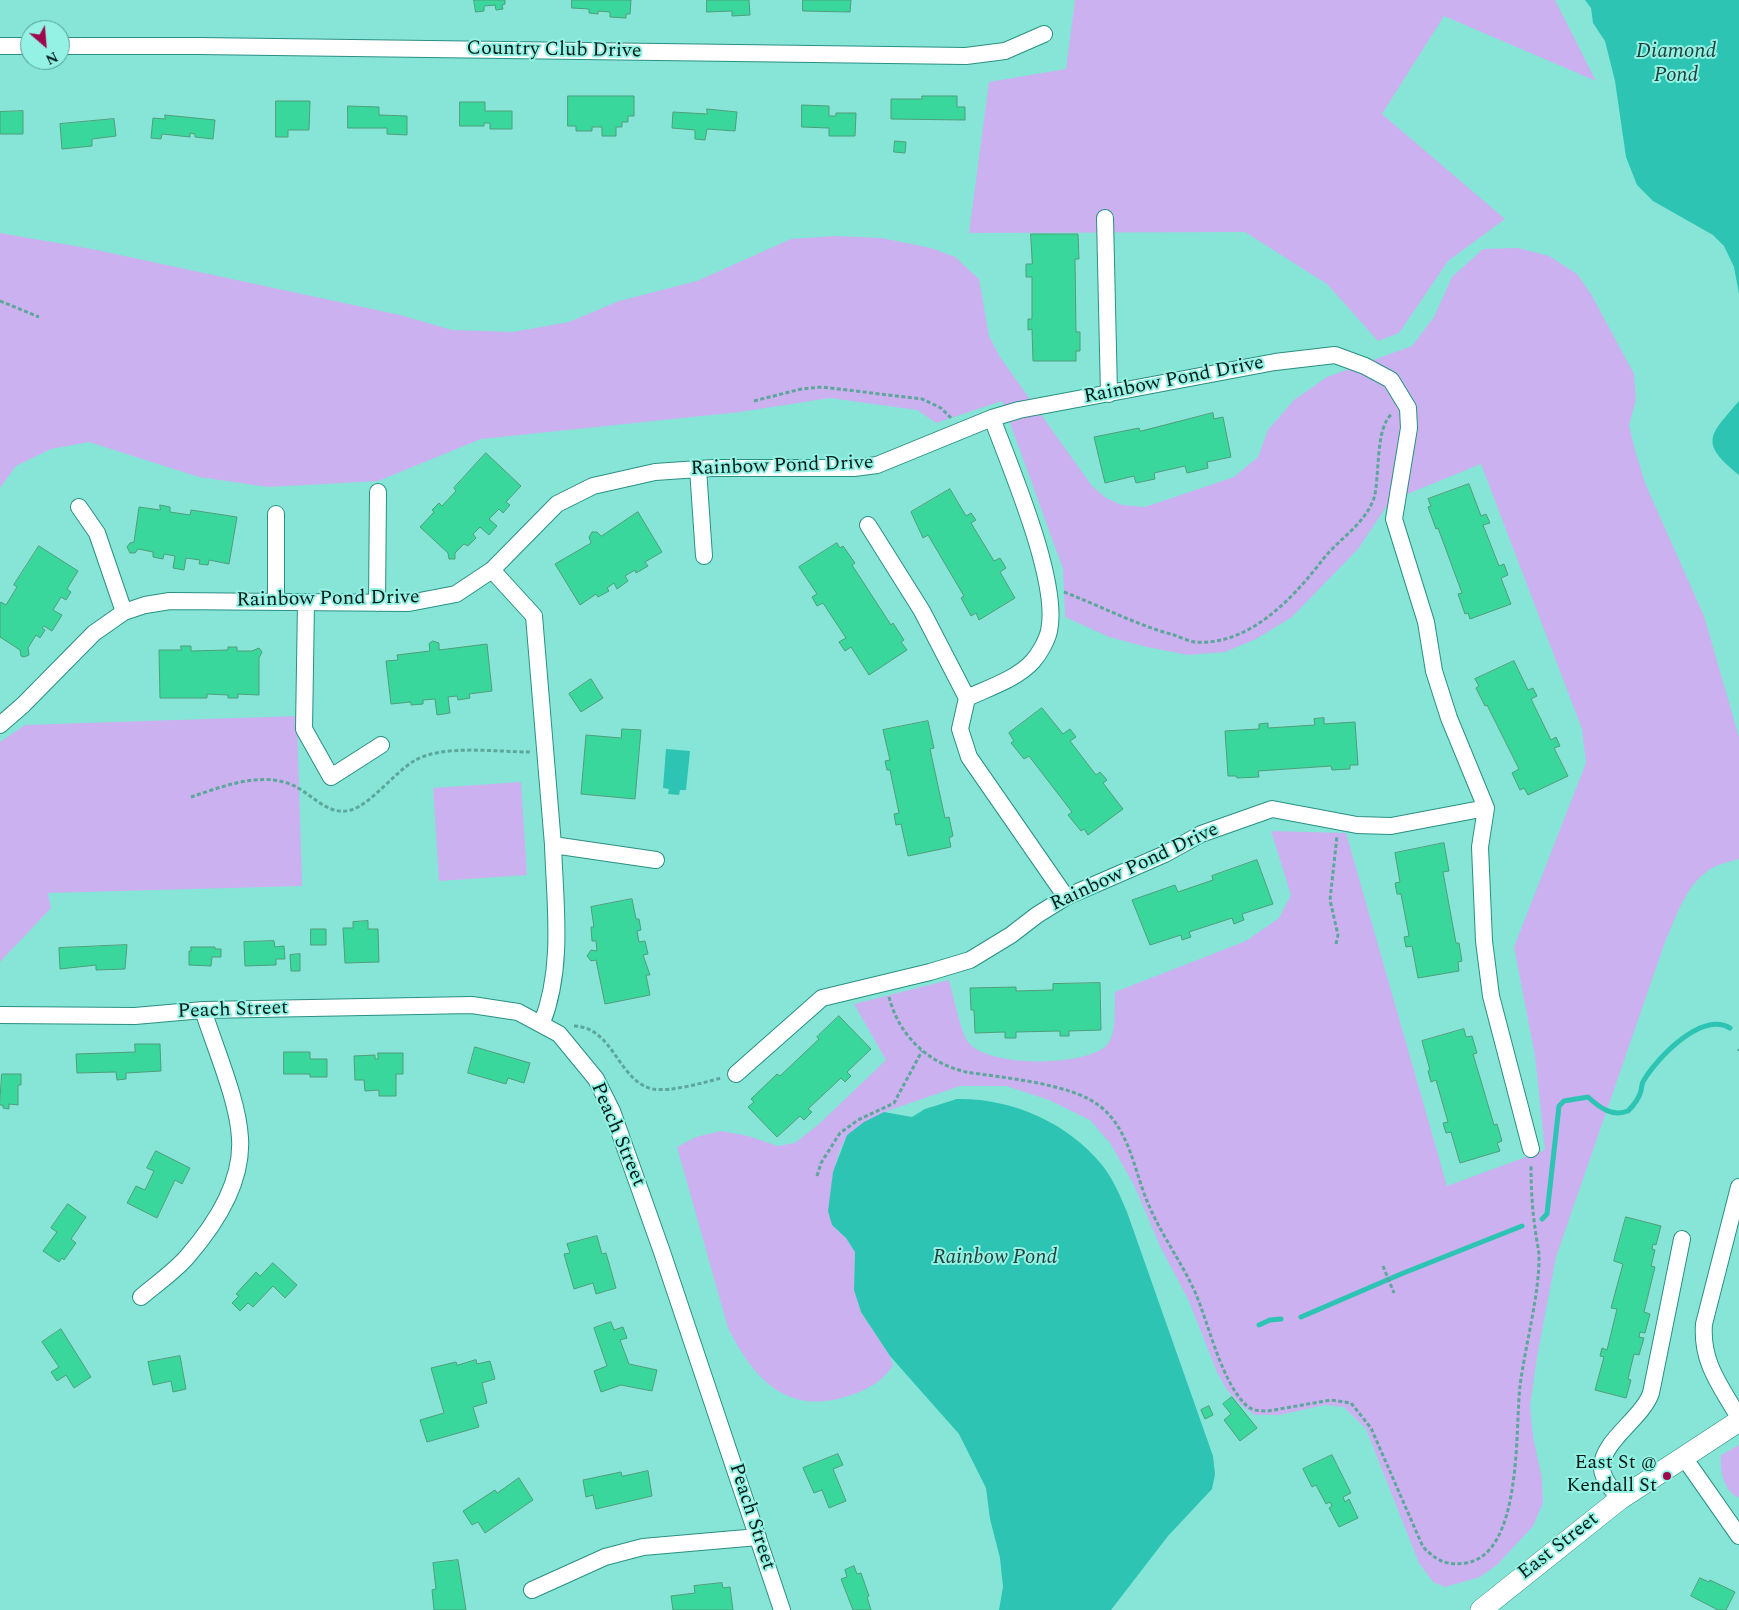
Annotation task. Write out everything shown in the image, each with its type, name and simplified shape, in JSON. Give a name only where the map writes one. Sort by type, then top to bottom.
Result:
[{"type":"main road","name":"East Street","points":[[1481,1610],[1620,1499],[1739,1420]]},
{"type":"street","name":"Country Club Drive","points":[[70,46],[966,56],[1005,51],[1044,34]]},
{"type":"street","points":[[0,46],[20,46]]},
{"type":"street","points":[[1105,218],[1109,394]]},
{"type":"street","name":"Rainbow Pond Drive","points":[[0,725],[23,705],[94,633],[124,612],[170,600],[409,603],[456,594],[492,570],[557,504],[593,486],[655,472],[698,469],[854,468],[877,465],[992,418],[1019,410],[1275,362],[1335,355],[1365,366],[1391,380],[1409,414],[1409,428],[1394,519],[1426,622],[1434,671],[1449,718],[1486,808],[1391,826],[1357,825],[1272,809],[1201,834],[1165,854],[1066,896],[1011,935],[970,960],[818,1000],[736,1074]]},
{"type":"street","points":[[967,698],[1004,681],[1032,662],[1049,631],[1048,586],[1038,546],[992,418]]},
{"type":"street","points":[[698,469],[704,556]]},
{"type":"street","points":[[377,603],[378,492]]},
{"type":"street","points":[[79,507],[97,533],[124,612]]},
{"type":"street","points":[[276,514],[276,602]]},
{"type":"street","points":[[868,526],[922,611],[967,698],[960,729],[969,757],[1066,896]]},
{"type":"street","points":[[492,570],[534,616],[553,845],[556,946],[550,1003],[542,1023]]},
{"type":"street","points":[[306,602],[304,729],[316,752],[331,777],[381,745]]},
{"type":"street","points":[[1486,808],[1480,847],[1486,959],[1491,996],[1531,1149]]},
{"type":"street","points":[[553,845],[656,860]]},
{"type":"street","name":"Peach Street","points":[[0,1015],[135,1016],[203,1010],[472,1005],[503,1008],[542,1023],[557,1033],[596,1079],[612,1111],[662,1252],[782,1610]]},
{"type":"street","points":[[141,1297],[186,1258],[221,1211],[230,1194],[238,1160],[240,1138],[233,1102],[203,1010]]},
{"type":"street","points":[[1738,1195],[1704,1324],[1703,1337],[1707,1360],[1739,1420]]},
{"type":"street","points":[[1620,1499],[1606,1481],[1602,1470],[1604,1458],[1611,1444],[1647,1404],[1651,1393],[1682,1239]]},
{"type":"street","points":[[1683,1456],[1739,1536]]},
{"type":"street","points":[[532,1590],[605,1558],[643,1547],[758,1537]]},
{"type":"path","points":[[0,301],[39,316]]},
{"type":"path","points":[[754,401],[801,389],[822,387],[922,399],[940,408],[951,417],[959,431]]},
{"type":"path","points":[[1048,586],[1151,629],[1195,642],[1242,633],[1265,618],[1306,581],[1333,546],[1368,511],[1374,496],[1384,425],[1388,416],[1405,404]]},
{"type":"path","points":[[191,797],[223,786],[261,779],[290,784],[326,807],[337,811],[352,810],[413,761],[426,755],[457,752],[545,753]]},
{"type":"path","points":[[1335,821],[1338,840],[1330,900],[1338,935],[1336,944]]},
{"type":"path","points":[[885,982],[890,1004],[902,1029],[931,1059],[951,1068],[1064,1089],[1085,1096],[1113,1118],[1122,1134],[1147,1202],[1195,1292],[1223,1369],[1247,1406],[1258,1411],[1268,1411],[1331,1400],[1351,1403],[1371,1428],[1423,1548],[1436,1560],[1453,1565],[1472,1562],[1498,1540],[1510,1503],[1519,1440],[1518,1408],[1520,1386],[1539,1255],[1531,1189],[1531,1149]]},
{"type":"path","points":[[557,1033],[564,1027],[578,1026],[599,1036],[635,1079],[654,1089],[666,1089],[736,1074]]},
{"type":"path","points":[[817,1176],[821,1163],[840,1133],[858,1120],[894,1103],[922,1051]]},
{"type":"path","points":[[1383,1266],[1394,1293]]},
{"type":"shaded area","points":[[1075,0],[1555,0],[1596,81],[1444,16],[1382,114],[1505,219],[1448,261],[1399,333],[1378,341],[1327,284],[1245,232],[969,233],[989,82],[1066,69]]},
{"type":"shaded area","points":[[0,233],[92,249],[400,315],[452,330],[513,332],[569,322],[619,301],[697,281],[791,239],[835,236],[881,238],[931,248],[955,257],[979,279],[989,336],[1000,357],[1092,486],[1106,498],[1122,505],[1145,507],[1234,477],[1258,457],[1268,430],[1294,400],[1327,377],[1412,346],[1434,317],[1452,277],[1483,249],[1518,248],[1549,256],[1577,274],[1591,294],[1634,374],[1636,400],[1629,425],[1635,450],[1645,483],[1704,616],[1739,737],[1739,859],[1716,866],[1706,872],[1697,880],[1684,899],[1665,942],[1556,1257],[1537,1357],[1530,1406],[1533,1437],[1542,1478],[1543,1503],[1533,1526],[1497,1565],[1480,1577],[1445,1587],[1433,1582],[1419,1563],[1366,1429],[1344,1407],[1325,1405],[1279,1415],[1255,1415],[1242,1406],[1227,1390],[1217,1372],[1189,1301],[1160,1246],[1134,1185],[1110,1143],[1090,1120],[1049,1100],[1006,1086],[960,1086],[884,1112],[847,1135],[833,1172],[832,1225],[846,1238],[855,1252],[854,1290],[861,1312],[890,1356],[893,1365],[886,1375],[871,1386],[854,1394],[831,1400],[811,1401],[793,1398],[777,1390],[763,1379],[739,1347],[728,1328],[677,1147],[696,1137],[721,1131],[748,1136],[778,1146],[795,1143],[819,1124],[886,1060],[854,1004],[949,980],[965,1037],[968,1042],[979,1050],[994,1056],[1014,1060],[1056,1061],[1076,1058],[1105,1047],[1114,1029],[1115,992],[1246,941],[1279,918],[1291,895],[1271,831],[1346,833],[1447,1186],[1545,1150],[1535,1056],[1514,947],[1586,763],[1582,729],[1481,464],[1390,501],[1358,549],[1292,617],[1256,639],[1225,652],[1188,655],[1109,637],[1065,617],[1063,569],[1002,401],[936,423],[917,410],[830,398],[740,412],[481,439],[378,481],[268,487],[199,477],[89,442],[51,449],[16,466],[0,488]]},
{"type":"shaded area","points":[[297,716],[302,886],[48,893],[51,908],[0,962],[0,742],[25,725]]},
{"type":"shaded area","points":[[521,782],[527,875],[439,881],[433,788]]},
{"type":"shaded area","points":[[1739,1445],[1739,1498],[1726,1485],[1722,1474],[1721,1455]]},
{"type":"water","name":"Diamond Pond","points":[[1585,0],[1739,0],[1739,294],[1734,267],[1724,246],[1713,235],[1653,201],[1637,185],[1626,157],[1615,81],[1605,41],[1593,23],[1591,8]]},
{"type":"water","points":[[1739,401],[1739,475],[1718,454],[1713,446],[1713,438],[1721,422]]},
{"type":"water","points":[[666,749],[690,751],[686,790],[680,790],[679,795],[668,794],[669,789],[663,788]]},
{"type":"water","name":"Rainbow Pond","points":[[957,1099],[998,1103],[1037,1116],[1072,1136],[1106,1170],[1127,1212],[1213,1456],[1215,1474],[1212,1489],[1168,1536],[1111,1610],[999,1610],[1003,1587],[1000,1558],[990,1519],[986,1488],[959,1434],[890,1356],[861,1312],[854,1290],[855,1252],[846,1238],[832,1225],[828,1211],[833,1172],[847,1135],[864,1122],[884,1112],[912,1117],[925,1109]]},
{"type":"building","points":[[474,0],[505,0],[505,4],[502,5],[503,9],[496,10],[495,5],[484,6],[484,11],[476,12]]},
{"type":"building","points":[[572,0],[631,0],[630,14],[626,14],[626,18],[610,17],[610,12],[598,11],[598,14],[589,13],[589,9],[572,8]]},
{"type":"building","points":[[707,0],[749,0],[750,15],[732,16],[732,11],[707,12]]},
{"type":"building","points":[[803,0],[851,0],[850,12],[803,11]]},
{"type":"building","points":[[568,96],[634,96],[634,116],[628,116],[628,122],[622,122],[622,127],[616,127],[616,136],[602,136],[602,127],[592,127],[592,131],[576,131],[576,126],[568,126]]},
{"type":"building","points":[[922,96],[957,96],[957,107],[965,107],[965,120],[891,119],[891,99],[922,99]]},
{"type":"building","points":[[276,101],[310,101],[309,130],[288,130],[288,137],[276,137]]},
{"type":"building","points":[[460,102],[485,102],[485,111],[512,111],[512,129],[490,129],[490,123],[484,123],[484,126],[460,126]]},
{"type":"building","points":[[802,105],[829,106],[829,116],[836,116],[836,113],[856,113],[855,136],[829,136],[829,128],[802,127]]},
{"type":"building","points":[[348,106],[379,107],[379,115],[407,116],[407,135],[387,134],[387,128],[348,128]]},
{"type":"building","points":[[707,109],[737,112],[735,131],[707,129],[705,140],[695,139],[695,130],[672,128],[673,112],[707,114]]},
{"type":"building","points":[[23,111],[23,134],[0,134],[0,112]]},
{"type":"building","points":[[165,115],[215,120],[213,139],[195,137],[195,134],[190,133],[190,137],[162,134],[161,139],[151,138],[153,118],[165,119]]},
{"type":"building","points":[[114,119],[116,136],[92,139],[92,146],[62,149],[60,124]]},
{"type":"building","points":[[895,141],[906,142],[905,153],[894,152]]},
{"type":"building","points":[[1031,234],[1078,234],[1079,259],[1075,259],[1076,332],[1080,332],[1080,351],[1076,351],[1076,361],[1033,361],[1032,329],[1028,330],[1028,319],[1032,319],[1032,277],[1026,277],[1026,264],[1032,264]]},
{"type":"building","points":[[1213,413],[1214,419],[1223,417],[1231,457],[1207,462],[1208,468],[1187,473],[1185,466],[1154,473],[1155,479],[1136,483],[1134,476],[1105,483],[1094,437],[1139,428],[1140,431]]},
{"type":"building","points":[[486,453],[521,486],[506,502],[510,505],[503,513],[499,509],[489,519],[497,526],[489,535],[480,527],[473,534],[476,538],[468,546],[464,544],[455,553],[455,559],[449,559],[448,553],[420,527],[434,512],[432,510],[439,503],[442,506],[456,491],[454,488]]},
{"type":"building","points":[[1469,484],[1481,516],[1486,514],[1490,523],[1483,525],[1499,566],[1504,564],[1508,575],[1501,578],[1511,604],[1470,619],[1468,613],[1465,614],[1458,594],[1462,593],[1438,528],[1436,529],[1428,507],[1431,506],[1428,499]]},
{"type":"building","points":[[950,489],[966,516],[971,513],[976,520],[971,523],[994,561],[1000,558],[1006,568],[1000,572],[1015,598],[979,620],[976,613],[971,616],[961,598],[964,596],[928,535],[923,538],[911,512]]},
{"type":"building","points":[[160,505],[170,507],[170,512],[190,515],[191,510],[237,517],[229,564],[209,560],[208,565],[199,564],[200,560],[186,558],[184,570],[173,568],[175,556],[164,554],[163,559],[153,557],[153,552],[138,549],[135,553],[130,553],[127,547],[130,543],[134,542],[139,507],[160,510]]},
{"type":"building","points":[[638,512],[662,552],[645,562],[648,566],[636,573],[635,570],[625,576],[628,581],[617,589],[614,583],[607,588],[609,591],[598,597],[596,594],[580,605],[555,564],[591,543],[589,537],[592,532],[597,532],[601,536]]},
{"type":"building","points":[[837,543],[840,548],[843,546],[855,563],[852,565],[891,625],[893,623],[904,640],[901,642],[907,650],[869,675],[851,647],[845,651],[839,642],[846,638],[823,603],[817,606],[812,597],[817,594],[799,567]]},
{"type":"building","points":[[39,546],[78,571],[67,589],[71,592],[66,600],[61,597],[53,610],[62,615],[52,631],[44,626],[42,628],[45,630],[40,638],[36,635],[28,648],[29,655],[24,657],[21,656],[20,650],[0,637],[0,604],[1,602],[6,605],[17,587],[14,585]]},
{"type":"building","points":[[433,641],[439,643],[439,650],[487,644],[492,691],[469,694],[470,698],[458,700],[457,696],[448,697],[450,713],[437,715],[435,699],[423,700],[423,704],[411,705],[411,702],[391,704],[386,661],[398,660],[397,655],[430,651],[429,644]]},
{"type":"building","points":[[181,646],[191,646],[191,651],[228,650],[228,647],[237,647],[237,651],[252,651],[259,648],[262,652],[259,658],[259,695],[238,694],[238,698],[228,698],[228,695],[207,694],[207,698],[160,698],[159,650],[181,650]]},
{"type":"building","points":[[1514,661],[1528,690],[1533,688],[1537,696],[1531,699],[1551,740],[1556,737],[1560,746],[1554,748],[1568,776],[1528,795],[1524,788],[1520,790],[1512,773],[1519,769],[1487,705],[1485,706],[1476,688],[1479,686],[1475,679]]},
{"type":"building","points":[[591,679],[603,698],[581,712],[569,694]]},
{"type":"building","points":[[1042,708],[1063,734],[1070,729],[1076,737],[1070,741],[1096,775],[1100,772],[1107,780],[1103,783],[1123,809],[1088,835],[1084,829],[1081,831],[1068,815],[1072,812],[1029,756],[1024,759],[1011,743],[1014,741],[1009,733]]},
{"type":"building","points":[[1324,718],[1324,724],[1355,722],[1358,765],[1350,765],[1350,769],[1332,770],[1331,766],[1258,771],[1259,777],[1237,778],[1236,776],[1228,776],[1225,731],[1259,729],[1259,724],[1268,723],[1268,728],[1315,725],[1314,719]]},
{"type":"building","points":[[928,721],[934,748],[930,749],[945,818],[949,817],[953,836],[949,838],[951,847],[908,856],[901,824],[896,825],[894,814],[899,813],[890,770],[887,770],[885,761],[890,760],[883,730]]},
{"type":"building","points":[[622,729],[641,730],[635,799],[581,794],[586,735],[621,738]]},
{"type":"building","points":[[1444,843],[1449,871],[1443,872],[1456,943],[1459,943],[1462,961],[1458,962],[1459,971],[1418,978],[1412,946],[1406,947],[1404,937],[1409,936],[1401,894],[1397,894],[1395,883],[1400,882],[1395,853]]},
{"type":"building","points":[[1257,860],[1273,904],[1242,914],[1244,920],[1234,924],[1232,918],[1189,932],[1191,937],[1182,940],[1181,935],[1150,945],[1132,900],[1175,885],[1178,892],[1213,880],[1212,876]]},
{"type":"building","points":[[632,899],[636,919],[639,919],[641,930],[637,931],[639,942],[645,941],[648,954],[643,955],[650,975],[646,975],[650,995],[605,1004],[596,960],[591,961],[587,956],[591,950],[597,951],[596,941],[592,941],[591,927],[594,927],[591,907]]},
{"type":"building","points":[[368,921],[368,929],[378,929],[379,962],[345,963],[343,928],[353,928],[353,922]]},
{"type":"building","points":[[311,929],[326,929],[326,945],[311,945]]},
{"type":"building","points":[[274,941],[275,947],[284,946],[285,959],[276,959],[276,965],[245,966],[244,942]]},
{"type":"building","points":[[127,945],[125,969],[96,970],[96,965],[60,969],[59,948]]},
{"type":"building","points":[[191,947],[215,947],[215,949],[221,949],[221,957],[212,957],[211,966],[189,965],[189,951],[191,951]]},
{"type":"building","points":[[300,954],[300,971],[291,971],[290,955]]},
{"type":"building","points":[[1100,983],[1101,1030],[1069,1031],[1069,1036],[1060,1036],[1060,1031],[1016,1032],[1016,1038],[1005,1038],[1005,1032],[975,1033],[974,1010],[971,1010],[970,988],[1016,987],[1016,991],[1053,990],[1053,984]]},
{"type":"building","points":[[839,1016],[871,1049],[847,1072],[851,1076],[845,1082],[841,1078],[808,1109],[812,1112],[804,1120],[800,1116],[777,1137],[748,1107],[754,1102],[751,1099],[777,1074],[780,1076],[819,1039],[817,1037]]},
{"type":"building","points":[[1464,1029],[1466,1037],[1472,1036],[1477,1053],[1473,1054],[1494,1125],[1497,1124],[1502,1141],[1497,1143],[1500,1151],[1460,1163],[1451,1132],[1446,1133],[1443,1123],[1448,1122],[1436,1080],[1431,1082],[1428,1071],[1430,1070],[1422,1041]]},
{"type":"building","points":[[135,1044],[160,1044],[161,1071],[126,1073],[126,1079],[117,1080],[116,1072],[77,1073],[76,1054],[135,1052]]},
{"type":"building","points":[[475,1047],[530,1063],[524,1083],[508,1078],[506,1084],[468,1073]]},
{"type":"building","points":[[284,1052],[310,1052],[310,1059],[327,1059],[327,1077],[310,1077],[310,1074],[284,1074]]},
{"type":"building","points":[[378,1053],[403,1053],[403,1074],[396,1074],[396,1096],[379,1096],[379,1090],[365,1091],[364,1080],[355,1080],[354,1056],[375,1055],[375,1059],[378,1059]]},
{"type":"building","points":[[2,1074],[21,1074],[21,1085],[18,1085],[18,1105],[9,1104],[9,1109],[3,1108],[3,1105],[0,1105]]},
{"type":"building","points":[[156,1151],[190,1168],[182,1184],[175,1180],[157,1218],[127,1203],[136,1186],[145,1190],[154,1171],[147,1168]]},
{"type":"building","points":[[68,1204],[86,1217],[71,1239],[76,1243],[64,1260],[62,1258],[59,1262],[43,1251],[57,1232],[51,1228]]},
{"type":"building","points":[[1626,1217],[1661,1226],[1656,1245],[1653,1244],[1652,1249],[1655,1250],[1651,1266],[1655,1267],[1644,1312],[1650,1314],[1645,1333],[1640,1332],[1639,1337],[1644,1338],[1639,1355],[1634,1354],[1628,1379],[1631,1380],[1626,1398],[1595,1390],[1604,1357],[1600,1356],[1602,1348],[1607,1350],[1617,1309],[1611,1308],[1623,1264],[1614,1261]]},
{"type":"building","points":[[597,1236],[602,1254],[606,1253],[616,1288],[596,1294],[593,1283],[574,1289],[564,1254],[570,1253],[567,1244]]},
{"type":"building","points":[[273,1263],[297,1285],[285,1298],[273,1286],[253,1307],[248,1303],[240,1311],[232,1303],[239,1296],[236,1294],[256,1272],[260,1276]]},
{"type":"building","points":[[611,1322],[614,1330],[623,1327],[627,1338],[620,1340],[629,1364],[657,1370],[652,1391],[621,1385],[601,1392],[594,1371],[607,1366],[594,1328]]},
{"type":"building","points":[[61,1329],[91,1377],[74,1388],[66,1375],[57,1381],[51,1372],[59,1367],[42,1342]]},
{"type":"building","points":[[180,1356],[186,1389],[173,1392],[171,1381],[153,1385],[148,1362]]},
{"type":"building","points":[[476,1360],[477,1364],[490,1361],[495,1379],[482,1383],[487,1403],[473,1407],[479,1427],[427,1442],[420,1420],[444,1413],[431,1368],[456,1362],[457,1365]]},
{"type":"building","points":[[1232,1397],[1257,1428],[1240,1441],[1224,1420],[1231,1414],[1223,1404]]},
{"type":"building","points":[[1209,1406],[1213,1415],[1205,1419],[1201,1410]]},
{"type":"building","points":[[838,1454],[843,1465],[833,1469],[846,1501],[829,1508],[822,1490],[814,1493],[803,1468]]},
{"type":"building","points":[[1332,1455],[1351,1493],[1343,1497],[1345,1502],[1349,1499],[1358,1518],[1339,1527],[1329,1508],[1332,1506],[1330,1502],[1326,1504],[1316,1485],[1312,1487],[1303,1469]]},
{"type":"building","points":[[648,1471],[652,1496],[596,1509],[593,1495],[586,1497],[583,1480],[621,1472],[622,1476]]},
{"type":"building","points":[[519,1478],[533,1500],[485,1533],[478,1522],[472,1525],[463,1511],[495,1490],[497,1493]]},
{"type":"building","points":[[458,1560],[466,1610],[434,1610],[432,1590],[436,1589],[433,1563]]},
{"type":"building","points":[[854,1566],[857,1574],[861,1573],[869,1596],[867,1597],[871,1610],[853,1610],[841,1579],[847,1577],[845,1570]]},
{"type":"building","points":[[1700,1578],[1709,1582],[1710,1580],[1735,1592],[1726,1610],[1718,1610],[1691,1596]]},
{"type":"building","points":[[722,1583],[723,1588],[730,1587],[733,1610],[673,1610],[671,1596],[695,1593],[694,1586]]},
{"type":"waterway","points":[[1542,1219],[1547,1214],[1559,1106],[1564,1101],[1588,1097],[1597,1105],[1611,1112],[1622,1113],[1628,1111],[1638,1099],[1642,1083],[1651,1070],[1682,1039],[1694,1031],[1707,1026],[1719,1024],[1730,1028]]},
{"type":"waterway","points":[[1301,1317],[1401,1274],[1522,1226]]},
{"type":"waterway","points":[[1259,1325],[1270,1320],[1281,1319]]},
{"type":"place","name":"East St @ Kendall St","points":[[1667,1476]]}]
